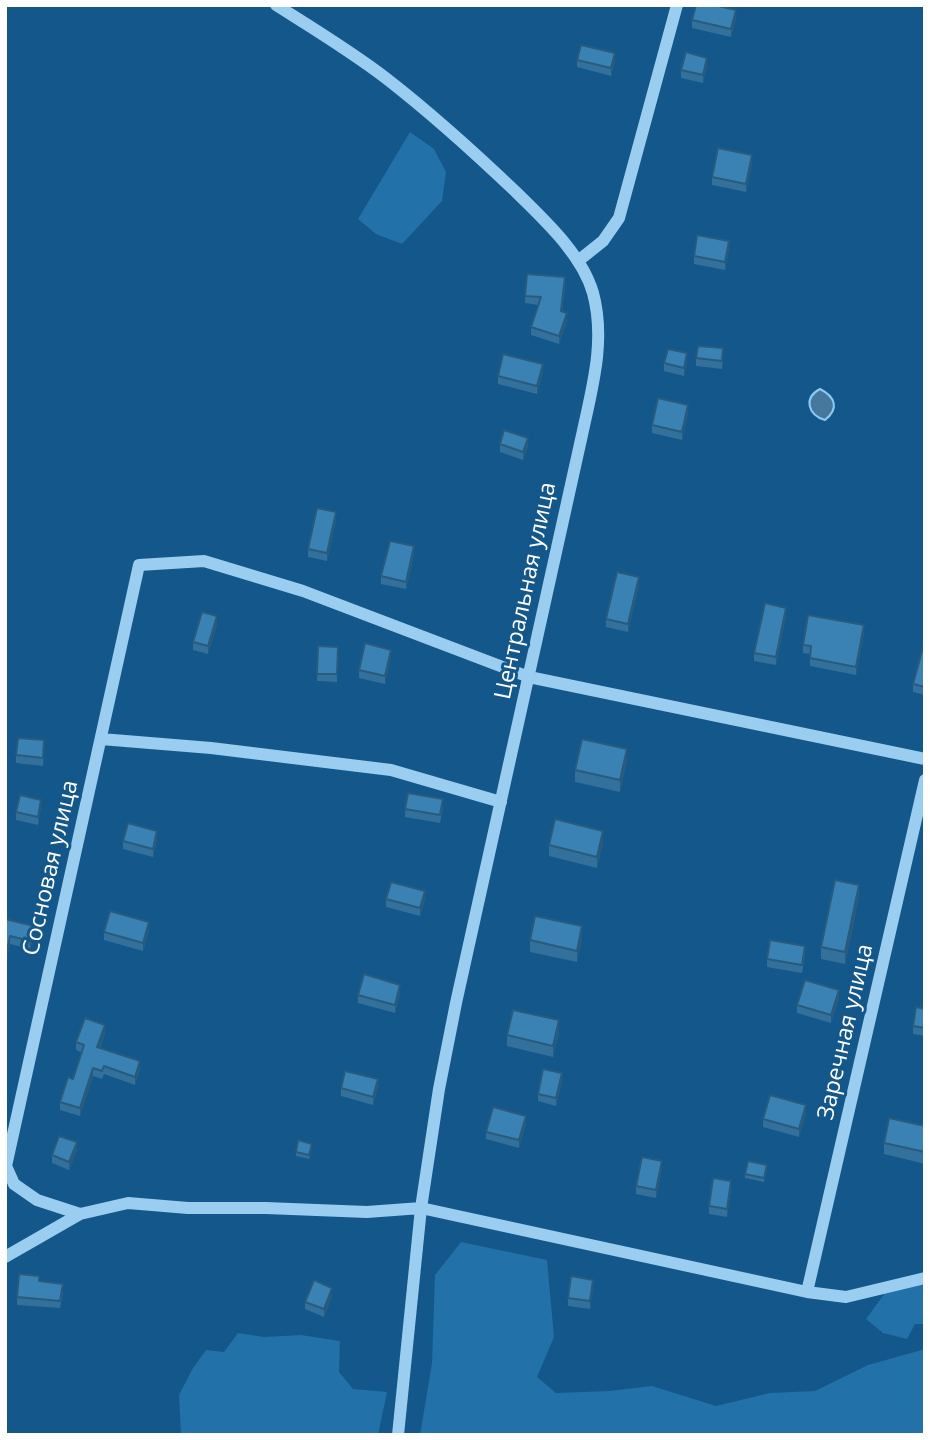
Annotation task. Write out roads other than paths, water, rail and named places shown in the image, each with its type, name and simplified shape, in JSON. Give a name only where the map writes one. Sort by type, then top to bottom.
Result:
[{"type":"street","name":"Центральная улица","points":[[276,5],[386,78],[440,123],[530,206],[578,261],[593,292],[599,332],[598,360],[439,1089],[421,1208],[398,1435]]},
{"type":"street","points":[[578,261],[603,242],[619,218],[677,5]]},
{"type":"street","name":"Сосновая улица","points":[[80,1214],[37,1200],[14,1184],[6,1166],[139,565],[204,561],[303,591],[529,677]]},
{"type":"street","points":[[529,677],[925,759]]},
{"type":"street","points":[[101,739],[211,748],[391,771],[501,803]]},
{"type":"street","name":"Заречная улица","points":[[807,1292],[925,780]]},
{"type":"street","points":[[5,1257],[80,1214],[128,1203],[188,1208],[367,1212],[421,1208],[807,1292],[846,1297],[925,1278]]}]
